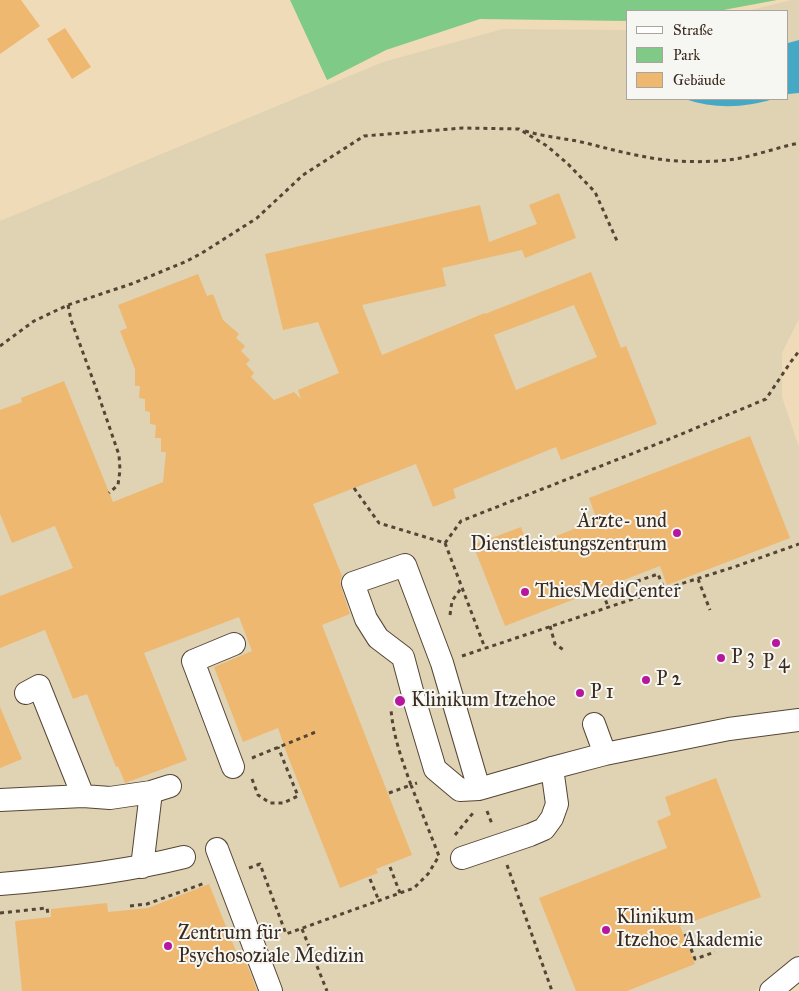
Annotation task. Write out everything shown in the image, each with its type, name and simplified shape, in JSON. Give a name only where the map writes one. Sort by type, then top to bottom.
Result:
[{"type":"street","points":[[470,789],[450,690],[442,663],[405,565],[353,583],[366,619],[378,638],[403,657],[435,769],[470,789],[606,754],[729,729],[799,720]]},
{"type":"street","points":[[234,644],[193,661],[239,764]]},
{"type":"street","points":[[26,693],[39,686],[84,796]]},
{"type":"street","points":[[594,724],[606,754]]},
{"type":"street","points":[[462,858],[544,829],[552,818],[557,804],[552,768]]},
{"type":"street","points":[[0,800],[84,796],[110,798],[161,789],[142,867]]},
{"type":"street","points":[[217,849],[271,991]]},
{"type":"street","points":[[0,884],[142,867],[184,857]]},
{"type":"street","points":[[771,991],[799,968]]},
{"type":"path","points":[[0,346],[34,321],[68,306],[185,262],[202,253],[257,218],[303,175],[364,136],[463,128],[519,129],[539,136],[577,141],[642,157],[686,162],[707,162],[736,158],[799,143]]},
{"type":"path","points":[[519,129],[548,146],[595,192],[617,241]]},
{"type":"path","points":[[68,306],[71,320],[119,455],[118,485],[109,493]]},
{"type":"path","points":[[445,543],[462,521],[766,399],[799,351]]},
{"type":"path","points":[[354,488],[379,523],[445,543]]},
{"type":"path","points":[[445,543],[485,648]]},
{"type":"path","points":[[442,663],[799,544]]},
{"type":"path","points":[[608,607],[603,591],[658,574],[664,589]]},
{"type":"path","points":[[698,578],[710,610]]},
{"type":"path","points":[[550,626],[556,644],[565,651]]},
{"type":"path","points":[[239,764],[318,731]]},
{"type":"path","points":[[130,906],[147,904],[260,864],[286,934],[414,888],[428,874],[439,856],[411,785]]},
{"type":"path","points":[[470,789],[500,845],[552,991]]},
{"type":"path","points":[[390,867],[400,893]]},
{"type":"path","points":[[370,879],[378,901]]},
{"type":"path","points":[[0,913],[47,908],[48,914]]},
{"type":"path","points":[[302,929],[327,991]]},
{"type":"path","points":[[685,934],[695,959],[715,952]]},
{"type":"shaded area","name":"Klinikum Itzehoe","points":[[791,0],[799,0],[799,319],[782,353],[782,397],[799,447],[799,954],[755,991],[0,991],[0,221],[383,62],[503,29],[626,30],[626,100],[789,100],[789,10],[751,10]]},
{"type":"green space","points":[[290,0],[777,0],[723,10],[626,10],[626,21],[480,19],[386,50],[327,80]]},
{"type":"water","points":[[799,40],[799,93],[789,94],[789,43]]},
{"type":"water","points":[[689,100],[769,100],[740,106],[718,106]]},
{"type":"building","points":[[0,0],[21,0],[40,26],[0,54]]},
{"type":"building","points":[[65,28],[91,67],[72,79],[47,39]]},
{"type":"building","points":[[559,193],[576,238],[525,258],[522,250],[442,268],[446,286],[362,305],[382,355],[591,272],[621,348],[626,346],[657,424],[561,460],[556,447],[453,489],[456,498],[433,507],[416,464],[313,504],[342,576],[340,581],[341,587],[350,614],[322,625],[412,855],[376,869],[378,873],[340,888],[278,728],[243,742],[214,667],[252,651],[239,617],[144,653],[187,760],[125,783],[118,766],[116,767],[87,694],[73,699],[45,630],[0,648],[0,596],[73,568],[55,526],[12,543],[0,514],[0,410],[22,402],[21,398],[64,381],[113,502],[163,482],[166,452],[161,452],[161,438],[155,438],[156,425],[150,424],[150,412],[145,411],[145,399],[139,398],[140,386],[135,386],[135,369],[120,331],[127,328],[118,305],[198,274],[207,296],[213,294],[223,320],[239,334],[236,338],[245,346],[241,351],[250,360],[246,364],[254,373],[251,377],[274,400],[294,392],[301,399],[298,390],[339,373],[318,322],[283,330],[265,254],[480,205],[489,242],[537,224],[529,205]],"holes":[[[574,305],[597,357],[516,390],[494,335]]]},
{"type":"building","name":"Ärzte- und Dienstleistungszentrum","points":[[750,436],[790,538],[667,585],[660,566],[505,626],[473,545],[521,527],[528,547],[597,520],[589,498]]},
{"type":"building","points":[[0,707],[22,759],[0,768]]},
{"type":"building","points":[[716,778],[761,897],[680,926],[695,964],[627,991],[576,991],[539,898],[667,848],[657,821],[671,815],[665,797]]},
{"type":"building","name":"Zentrum für Psychosoziale Medizin","points":[[209,884],[239,959],[244,957],[257,991],[22,991],[15,921],[51,917],[51,909],[107,903],[108,912],[148,908]]},
{"type":"place","name":"Ärzte- und Dienstleistungszentrum","points":[[677,533]]},
{"type":"place","name":"ThiesMediCenter","points":[[525,592]]},
{"type":"place","name":"P 4","points":[[776,643]]},
{"type":"place","name":"P 3","points":[[721,658]]},
{"type":"place","name":"P 2","points":[[646,680]]},
{"type":"place","name":"P 1","points":[[580,693]]},
{"type":"place","name":"Klinikum Itzehoe","points":[[400,701]]},
{"type":"place","name":"Klinikum Itzehoe Akademie","points":[[606,930]]},
{"type":"place","name":"Zentrum für Psychosoziale Medizin","points":[[168,946]]}]
